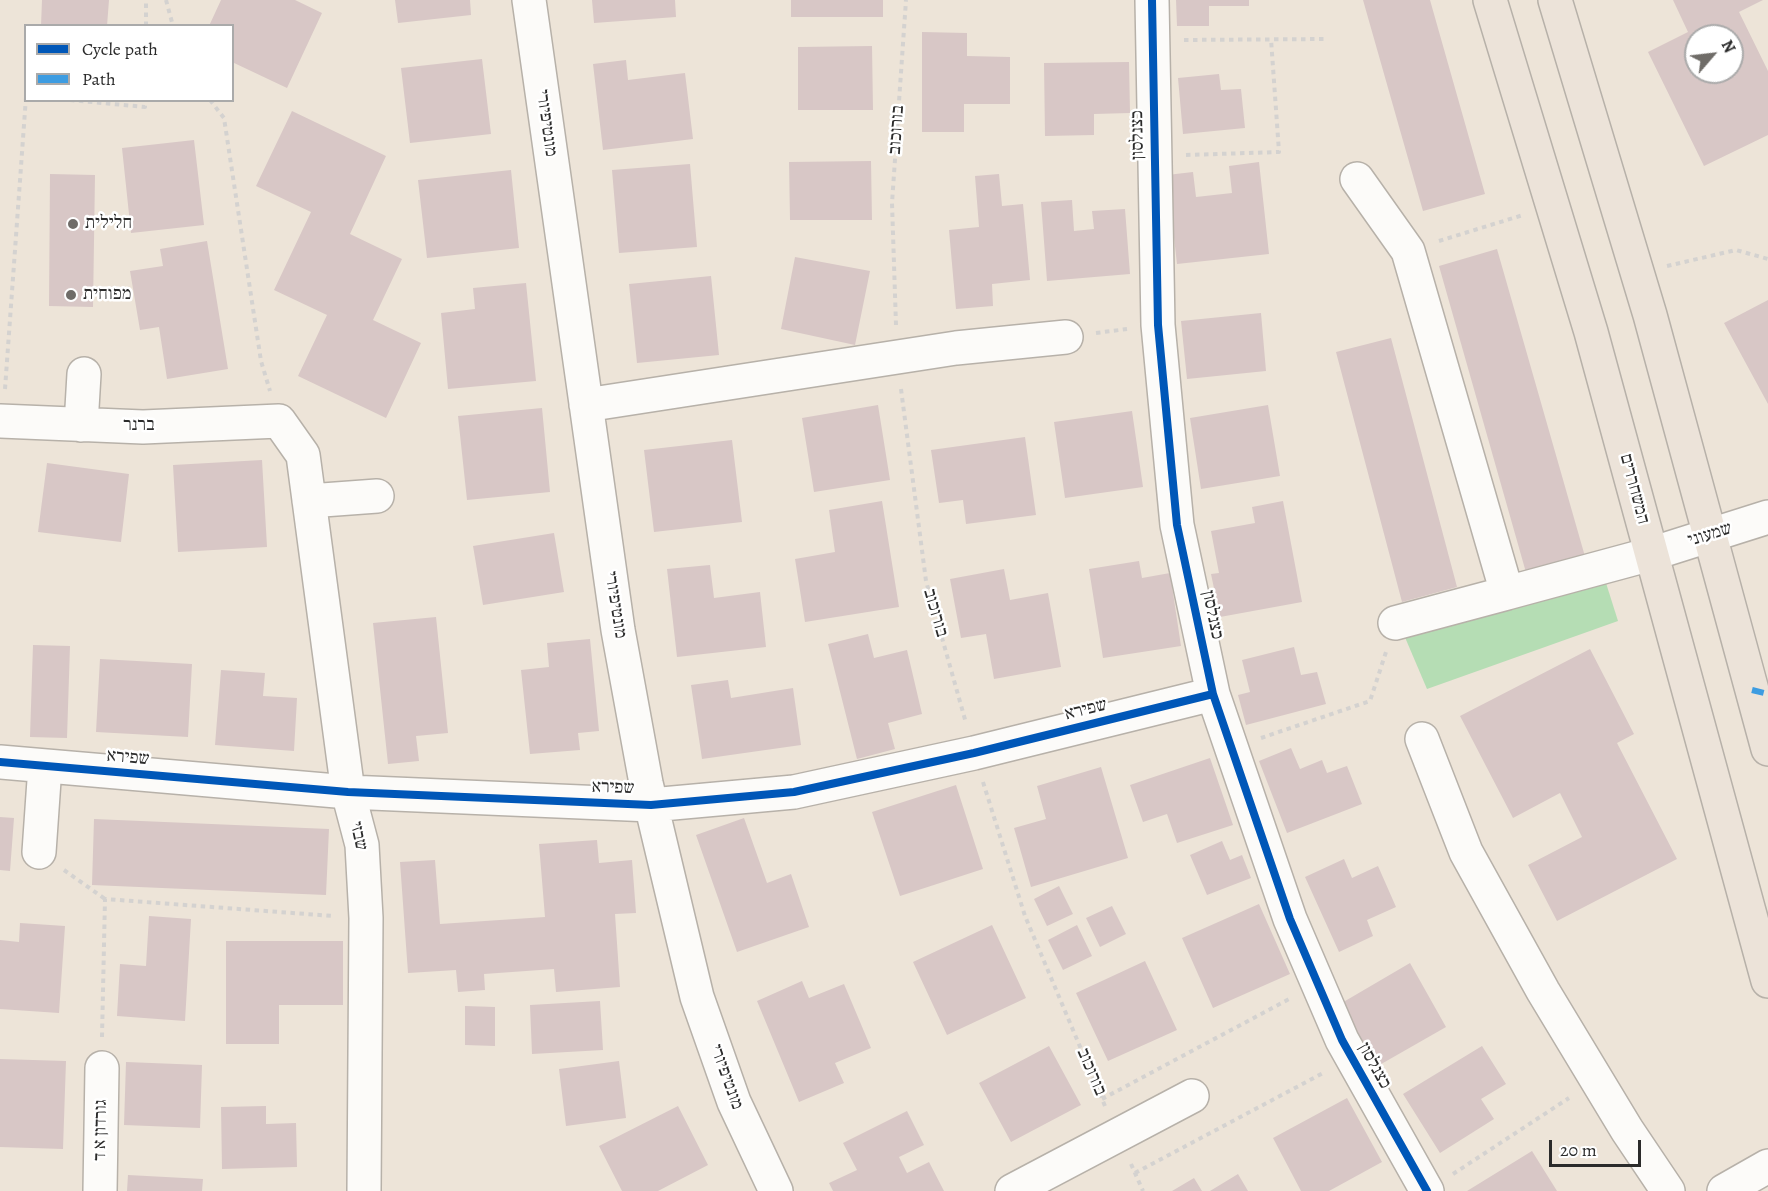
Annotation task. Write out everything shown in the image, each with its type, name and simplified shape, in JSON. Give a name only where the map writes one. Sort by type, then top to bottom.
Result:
[{"type":"main road","name":"המשחררים","points":[[1490,0],[1591,332],[1768,981]]},
{"type":"main road","points":[[1555,0],[1637,272],[1709,534],[1760,692],[1768,749]]},
{"type":"street","name":"מונטיפיורי","points":[[529,0],[618,630],[651,805],[697,997],[734,1102],[776,1191]]},
{"type":"street","name":"כצנלסון","points":[[1152,0],[1158,325],[1177,525],[1213,694],[1290,919],[1342,1040],[1437,1184]]},
{"type":"street","points":[[1357,179],[1408,251],[1507,593]]},
{"type":"street","points":[[586,405],[956,348],[1066,337]]},
{"type":"street","points":[[81,425],[84,374]]},
{"type":"street","name":"ברנר","points":[[2,421],[143,427],[279,421]]},
{"type":"street","name":"שבזי","points":[[279,421],[303,455],[348,792],[362,845],[366,918],[364,1191]]},
{"type":"street","points":[[309,501],[377,496]]},
{"type":"street","name":"שמעוני","points":[[1395,623],[1651,554],[1768,517]]},
{"type":"street","name":"שפירא","points":[[0,762],[348,792],[651,805],[794,792],[974,753],[1213,694]]},
{"type":"street","points":[[1422,739],[1466,852],[1543,991],[1668,1191]]},
{"type":"street","points":[[39,852],[45,766]]},
{"type":"street","name":"גורדון א ד","points":[[100,1191],[102,1068]]},
{"type":"street","points":[[1012,1191],[1192,1096]]},
{"type":"street","points":[[1724,1191],[1768,1166]]},
{"type":"path","points":[[146,0],[146,24]]},
{"type":"path","points":[[166,0],[172,24]]},
{"type":"path","points":[[1154,156],[1279,152],[1271,39]]},
{"type":"path","points":[[1151,40],[1327,39]]},
{"type":"path","points":[[2,421],[26,102]]},
{"type":"path","points":[[91,102],[145,107],[145,102]]},
{"type":"path","points":[[212,102],[224,118],[261,361],[279,421]]},
{"type":"path","points":[[1408,251],[1552,206]]},
{"type":"path","points":[[1637,272],[1736,250],[1768,259]]},
{"type":"path","points":[[1066,337],[1158,325]]},
{"type":"path","points":[[1232,748],[1370,700],[1395,623]]},
{"type":"path","points":[[39,852],[105,899],[366,918]]},
{"type":"path","points":[[102,1068],[105,899]]},
{"type":"path","points":[[1102,1099],[1318,983]]},
{"type":"path","points":[[1135,1173],[1352,1058]]},
{"type":"path","points":[[1437,1184],[1597,1079]]},
{"type":"green space","points":[[1606,583],[1618,621],[1427,689],[1404,635]]},
{"type":"building","points":[[42,0],[109,0],[107,24],[41,24]]},
{"type":"building","points":[[221,0],[295,0],[322,13],[287,88],[234,63],[234,24],[210,24]]},
{"type":"building","points":[[395,0],[470,0],[471,15],[398,23]]},
{"type":"building","points":[[592,0],[675,0],[676,17],[594,23]]},
{"type":"building","points":[[791,0],[883,0],[883,17],[791,17]]},
{"type":"building","points":[[1176,0],[1249,0],[1249,6],[1209,6],[1209,26],[1177,26]]},
{"type":"building","points":[[1363,0],[1430,0],[1485,194],[1423,211]]},
{"type":"building","points":[[1673,0],[1763,0],[1739,12],[1768,71],[1768,135],[1704,166],[1648,52],[1684,34],[1684,84],[1744,84],[1744,24],[1684,24]]},
{"type":"building","points":[[922,32],[967,33],[967,56],[1010,57],[1010,104],[964,104],[964,132],[922,132]]},
{"type":"building","points":[[872,46],[873,110],[798,110],[798,47]]},
{"type":"building","points":[[482,59],[491,134],[410,143],[401,68]]},
{"type":"building","points":[[626,60],[628,80],[685,73],[693,139],[603,150],[593,64]]},
{"type":"building","points":[[1129,62],[1130,113],[1094,114],[1094,135],[1045,136],[1044,63]]},
{"type":"building","points":[[1219,74],[1221,90],[1241,89],[1245,128],[1183,134],[1178,78]]},
{"type":"building","points":[[292,111],[386,156],[350,234],[402,259],[373,320],[421,343],[386,418],[298,376],[327,315],[274,290],[311,212],[256,186]]},
{"type":"building","points":[[194,140],[204,225],[131,233],[122,148]]},
{"type":"building","points":[[871,161],[872,220],[790,220],[789,162]]},
{"type":"building","points":[[1259,162],[1269,254],[1177,264],[1167,175],[1193,172],[1196,197],[1232,193],[1229,166]]},
{"type":"building","points":[[690,164],[697,247],[619,253],[612,170]]},
{"type":"building","points":[[511,170],[519,248],[427,258],[418,180]]},
{"type":"building","points":[[50,174],[95,175],[93,307],[49,306]]},
{"type":"building","points":[[999,174],[1002,206],[1023,204],[1030,280],[992,284],[993,306],[956,309],[949,230],[979,227],[975,176]]},
{"type":"building","points":[[1072,200],[1074,231],[1094,229],[1092,211],[1125,209],[1130,274],[1047,281],[1041,202]]},
{"type":"building","points":[[207,241],[228,369],[167,379],[159,327],[140,330],[130,271],[163,266],[160,249]]},
{"type":"building","points":[[1497,249],[1586,560],[1527,576],[1439,266]]},
{"type":"building","points":[[795,257],[870,271],[855,345],[781,329]]},
{"type":"building","points":[[711,276],[719,355],[637,363],[629,284]]},
{"type":"building","points":[[526,283],[536,381],[448,389],[441,313],[475,309],[473,288]]},
{"type":"building","points":[[1768,300],[1768,404],[1724,323]]},
{"type":"building","points":[[1261,313],[1266,371],[1187,379],[1181,321]]},
{"type":"building","points":[[1391,338],[1457,587],[1402,602],[1336,352]]},
{"type":"building","points":[[878,405],[890,480],[814,492],[802,418]]},
{"type":"building","points":[[1268,405],[1280,476],[1201,489],[1190,418]]},
{"type":"building","points":[[542,408],[550,492],[467,500],[458,416]]},
{"type":"building","points":[[1132,411],[1143,487],[1065,498],[1054,422]]},
{"type":"building","points":[[1025,437],[1036,515],[966,524],[963,500],[939,503],[931,450]]},
{"type":"building","points":[[732,440],[742,522],[654,532],[644,450]]},
{"type":"building","points":[[262,460],[267,547],[178,552],[173,465]]},
{"type":"building","points":[[47,463],[129,474],[121,542],[38,532]]},
{"type":"building","points":[[882,501],[899,607],[805,622],[795,559],[835,552],[829,510]]},
{"type":"building","points":[[1283,501],[1302,602],[1220,617],[1211,574],[1219,573],[1211,531],[1255,523],[1252,507]]},
{"type":"building","points":[[554,533],[564,592],[483,605],[473,546]]},
{"type":"building","points":[[1139,561],[1142,578],[1170,573],[1181,646],[1103,658],[1089,569]]},
{"type":"building","points":[[710,565],[714,598],[760,592],[766,647],[677,657],[667,569]]},
{"type":"building","points":[[1004,569],[1010,600],[1048,593],[1061,667],[994,679],[986,634],[961,638],[950,579]]},
{"type":"building","points":[[436,617],[448,733],[416,736],[419,761],[388,764],[373,623]]},
{"type":"building","points":[[868,634],[874,658],[907,650],[922,714],[888,723],[895,749],[857,759],[828,644]]},
{"type":"building","points":[[590,639],[599,731],[578,733],[580,750],[530,754],[521,670],[549,667],[547,643]]},
{"type":"building","points":[[33,645],[70,646],[67,738],[30,737]]},
{"type":"building","points":[[1294,647],[1301,675],[1317,672],[1326,704],[1246,725],[1238,695],[1250,692],[1242,660]]},
{"type":"building","points":[[1590,649],[1634,734],[1617,743],[1677,859],[1557,921],[1528,865],[1582,837],[1560,793],[1513,818],[1460,716]]},
{"type":"building","points":[[100,659],[192,664],[188,737],[96,732]]},
{"type":"building","points":[[221,670],[265,673],[263,696],[297,698],[294,751],[215,745]]},
{"type":"building","points":[[728,680],[731,698],[793,688],[801,745],[702,759],[691,685]]},
{"type":"building","points":[[1291,748],[1300,769],[1322,760],[1327,773],[1347,766],[1362,804],[1287,833],[1259,761]]},
{"type":"building","points":[[1210,758],[1233,825],[1177,843],[1167,814],[1143,822],[1130,785]]},
{"type":"building","points":[[1101,767],[1128,858],[1031,887],[1014,828],[1046,819],[1037,786]]},
{"type":"building","points":[[956,785],[983,869],[900,896],[872,812]]},
{"type":"building","points":[[0,817],[14,818],[10,871],[0,870]]},
{"type":"building","points":[[744,818],[767,883],[791,874],[809,927],[737,952],[696,835]]},
{"type":"building","points":[[94,819],[329,829],[326,895],[92,885]]},
{"type":"building","points":[[597,840],[599,863],[632,860],[636,913],[615,914],[620,987],[556,992],[554,969],[484,974],[485,990],[458,992],[456,970],[408,973],[400,862],[435,860],[440,924],[545,917],[539,844]]},
{"type":"building","points":[[1222,841],[1230,860],[1242,855],[1251,878],[1207,895],[1190,855]]},
{"type":"building","points":[[1344,859],[1352,878],[1378,866],[1396,907],[1367,920],[1373,936],[1339,952],[1305,877]]},
{"type":"building","points":[[1059,886],[1073,914],[1047,926],[1034,899]]},
{"type":"building","points":[[1259,904],[1290,974],[1213,1008],[1182,938]]},
{"type":"building","points":[[1112,906],[1126,934],[1100,947],[1086,918]]},
{"type":"building","points":[[149,916],[191,919],[185,1021],[117,1016],[120,964],[146,966]]},
{"type":"building","points":[[20,923],[65,926],[59,1013],[0,1009],[0,940],[19,942]]},
{"type":"building","points":[[992,925],[1026,998],[947,1035],[913,962]]},
{"type":"building","points":[[1077,925],[1092,956],[1063,970],[1048,940]]},
{"type":"building","points":[[226,941],[343,941],[343,1005],[279,1005],[279,1044],[226,1044]]},
{"type":"building","points":[[1145,961],[1177,1030],[1108,1061],[1076,993]]},
{"type":"building","points":[[1410,963],[1446,1027],[1376,1067],[1340,1004]]},
{"type":"building","points":[[802,981],[809,998],[844,984],[871,1048],[835,1063],[844,1083],[799,1102],[757,1001]]},
{"type":"building","points":[[600,1001],[603,1050],[532,1054],[530,1005]]},
{"type":"building","points":[[465,1006],[495,1007],[495,1046],[465,1045]]},
{"type":"building","points":[[1049,1046],[1081,1105],[1011,1142],[979,1083]]},
{"type":"building","points":[[1482,1046],[1506,1084],[1481,1099],[1494,1119],[1440,1153],[1403,1094]]},
{"type":"building","points":[[0,1059],[66,1061],[63,1149],[0,1147]]},
{"type":"building","points":[[619,1061],[626,1118],[566,1126],[559,1069]]},
{"type":"building","points":[[126,1062],[202,1065],[200,1128],[124,1125]]},
{"type":"building","points":[[1347,1098],[1382,1162],[1329,1191],[1301,1191],[1273,1138]]},
{"type":"building","points":[[266,1106],[266,1124],[296,1123],[297,1167],[222,1169],[221,1107]]},
{"type":"building","points":[[678,1106],[708,1165],[658,1191],[622,1191],[599,1146]]},
{"type":"building","points":[[907,1111],[924,1145],[899,1157],[907,1173],[929,1162],[944,1191],[833,1191],[829,1183],[857,1170],[843,1143]]},
{"type":"building","points":[[1532,1151],[1557,1191],[1467,1191]]},
{"type":"building","points":[[1238,1174],[1248,1191],[1210,1191]]},
{"type":"building","points":[[128,1175],[203,1179],[202,1191],[127,1191]]},
{"type":"building","points":[[1194,1178],[1202,1191],[1172,1191]]},
{"type":"marked path","points":[[1752,690],[1768,694]]},
{"type":"cycle path","points":[[1152,0],[1158,325],[1177,525],[1213,694],[1290,919],[1342,1040],[1427,1191]]},
{"type":"cycle path","points":[[0,762],[348,792],[651,805],[794,792],[974,753],[1213,694]]},
{"type":"place","name":"חלילית","points":[[73,224]]},
{"type":"place","name":"מפוחית","points":[[71,295]]}]
